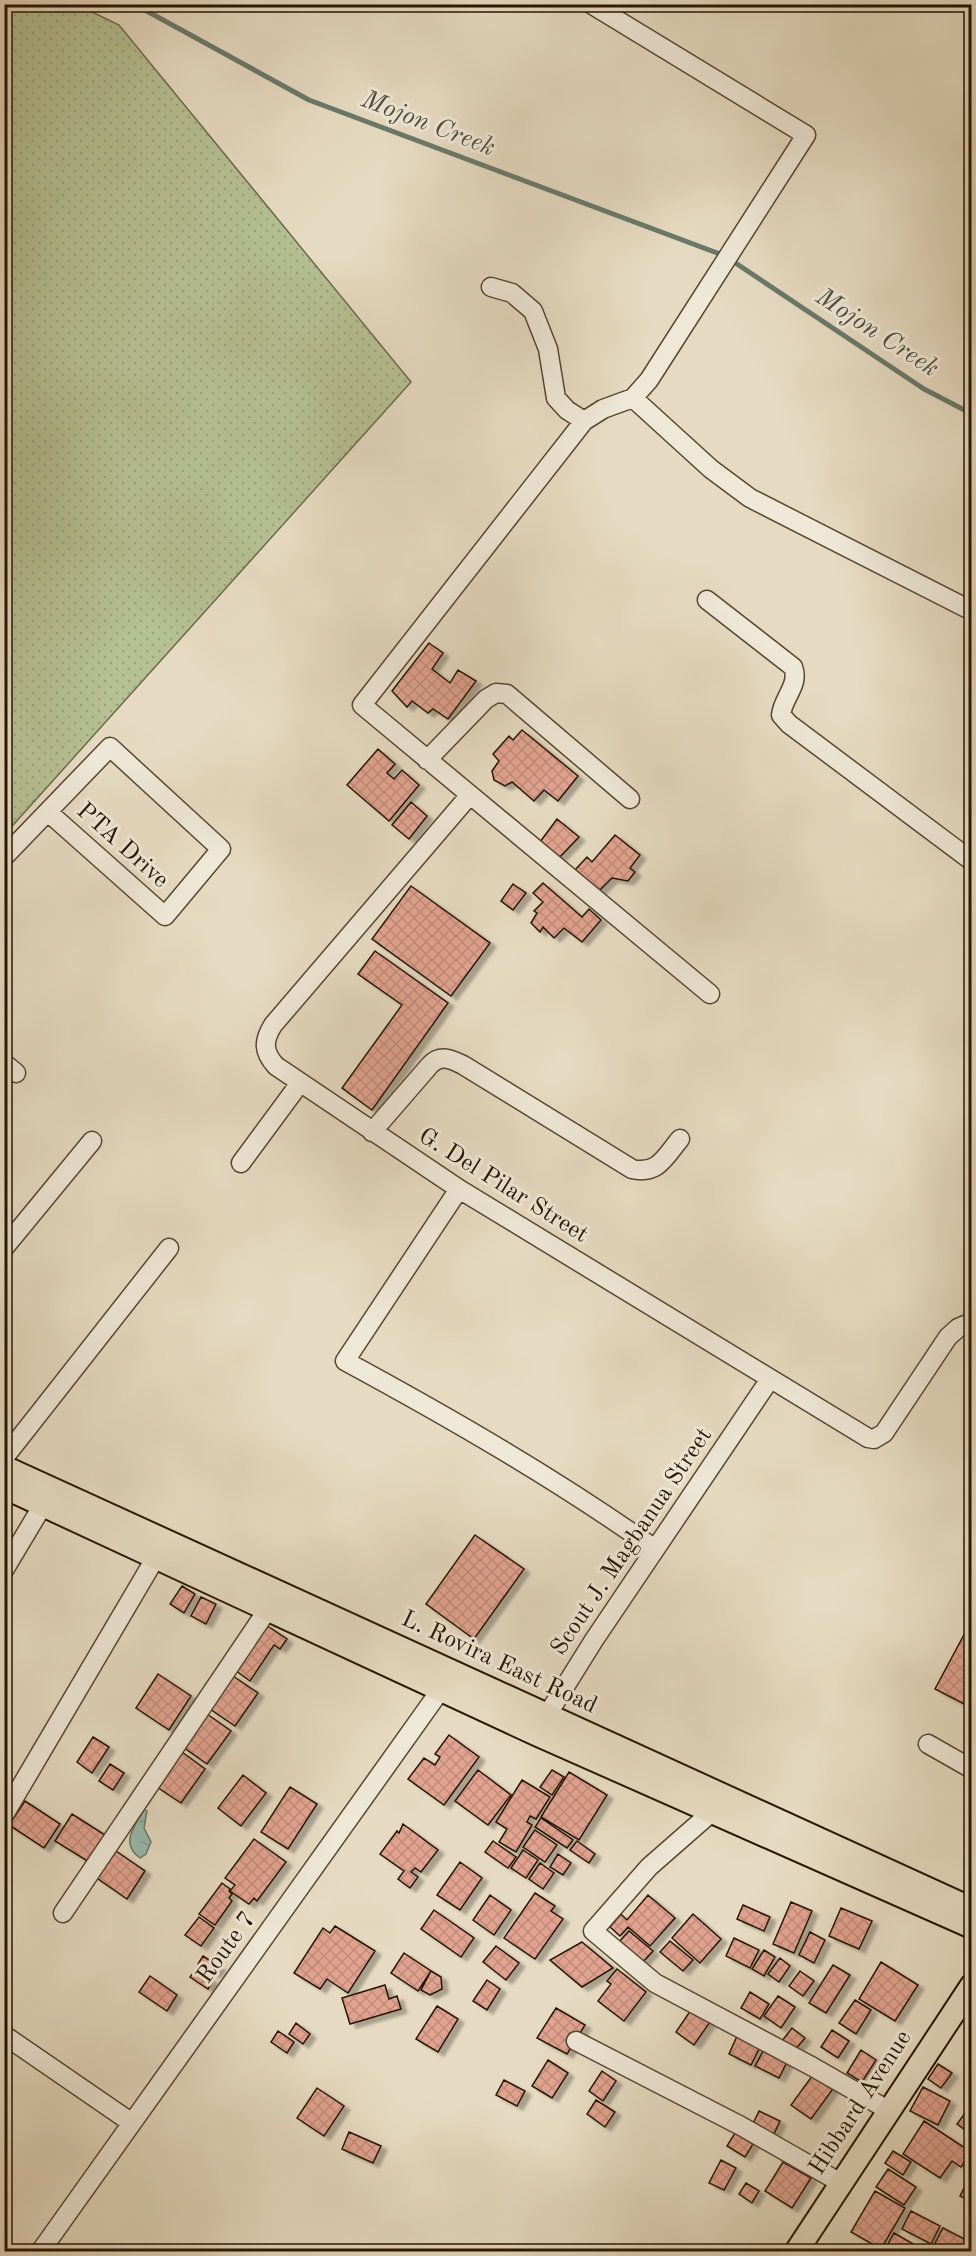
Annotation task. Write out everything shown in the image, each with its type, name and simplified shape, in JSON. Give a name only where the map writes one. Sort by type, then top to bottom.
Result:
[{"type":"main road","name":"L. Rovira East Road","points":[[4,1467],[16,1485],[42,1505],[156,1557],[211,1572],[268,1609],[448,1681]]},
{"type":"main road","name":"L. Rovira East Road","points":[[16,1485],[776,1830],[972,1927]]},
{"type":"main road","name":"L. Rovira East Road","points":[[542,1725],[713,1811],[776,1830],[972,1909]]},
{"type":"main road","name":"Hibbard Avenue","points":[[796,2252],[888,2110],[967,1999]]},
{"type":"street","points":[[591,4],[806,135],[649,380],[633,398],[603,409],[584,422],[362,705],[710,994]]},
{"type":"street","points":[[491,287],[512,293],[532,310],[548,349],[556,398],[567,410],[584,422]]},
{"type":"street","points":[[633,398],[711,469],[750,498],[972,610]]},
{"type":"street","points":[[707,600],[793,667],[796,675],[794,683],[782,707],[782,715],[789,724],[972,861]]},
{"type":"street","points":[[427,760],[486,699],[496,693],[507,694],[630,799]]},
{"type":"street","name":"PTA Drive","points":[[110,747],[221,849],[165,916],[48,812],[110,747]]},
{"type":"street","name":"G. Del Pilar Street","points":[[469,796],[267,1035],[264,1047],[268,1057],[276,1066],[459,1189],[868,1438],[874,1439],[884,1433],[948,1337],[958,1328],[972,1322]]},
{"type":"street","points":[[4,857],[48,812]]},
{"type":"street","points":[[372,1132],[434,1061],[442,1058],[451,1059],[463,1065],[632,1169],[642,1172],[653,1170],[680,1139]]},
{"type":"street","points":[[241,1163],[300,1083]]},
{"type":"street","points":[[4,1248],[92,1141]]},
{"type":"street","points":[[459,1189],[345,1361],[507,1452],[591,1503],[656,1549]]},
{"type":"street","points":[[4,1458],[169,1248]]},
{"type":"street","name":"Scout J. Magbanua Street","points":[[542,1725],[594,1640],[770,1379]]},
{"type":"street","points":[[4,1570],[42,1505]]},
{"type":"street","points":[[4,1815],[156,1557]]},
{"type":"street","points":[[63,1913],[268,1609]]},
{"type":"street","name":"Route 7","points":[[40,2252],[448,1681]]},
{"type":"street","points":[[928,1744],[972,1769]]},
{"type":"street","points":[[713,1811],[649,1867],[593,1931],[655,1983],[813,2067],[888,2110]]},
{"type":"street","points":[[4,2035],[132,2123]]},
{"type":"street","points":[[576,2041],[741,2126],[841,2183]]},
{"type":"green space","points":[[5,4],[78,5],[119,25],[411,382],[5,834]]},
{"type":"water","points":[[144,1810],[147,1811],[144,1828],[151,1842],[146,1854],[140,1858],[134,1853],[130,1841],[133,1829]]},
{"type":"building","points":[[429,643],[443,653],[432,669],[450,683],[458,670],[476,681],[448,719],[433,709],[428,713],[412,701],[407,707],[392,691]]},
{"type":"building","points":[[522,730],[578,776],[558,801],[544,790],[534,801],[512,782],[505,786],[494,780],[492,771],[499,761],[493,754],[509,736],[513,740]]},
{"type":"building","points":[[378,749],[395,764],[387,773],[394,779],[402,770],[419,785],[389,821],[347,785]]},
{"type":"building","points":[[411,802],[427,816],[409,839],[392,825]]},
{"type":"building","points":[[557,819],[579,837],[559,858],[540,842]]},
{"type":"building","points":[[615,835],[640,855],[630,868],[635,872],[628,881],[612,878],[599,891],[575,870],[587,857],[592,862]]},
{"type":"building","points":[[543,883],[582,917],[589,909],[601,920],[582,942],[564,928],[554,938],[543,927],[540,932],[531,923],[537,913],[534,911],[543,902],[533,893]]},
{"type":"building","points":[[513,884],[526,893],[513,910],[501,901]]},
{"type":"building","points":[[411,886],[490,943],[451,996],[372,939]]},
{"type":"building","points":[[375,951],[448,1003],[372,1110],[342,1088],[402,1005],[358,974]]},
{"type":"building","points":[[475,1535],[524,1569],[474,1639],[426,1604]]},
{"type":"building","points":[[182,1586],[195,1594],[184,1613],[170,1604]]},
{"type":"building","points":[[201,1597],[216,1604],[206,1624],[191,1616]]},
{"type":"building","points":[[266,1625],[287,1639],[280,1649],[274,1645],[250,1681],[235,1670]]},
{"type":"building","points":[[966,1631],[972,1634],[972,1708],[935,1689]]},
{"type":"building","points":[[158,1674],[191,1696],[169,1730],[136,1708]]},
{"type":"building","points":[[233,1676],[258,1693],[235,1726],[210,1709]]},
{"type":"building","points":[[207,1714],[231,1731],[207,1764],[183,1747]]},
{"type":"building","points":[[449,1735],[479,1757],[444,1805],[408,1779],[424,1758],[435,1765],[440,1757],[435,1754]]},
{"type":"building","points":[[93,1737],[109,1747],[92,1773],[77,1762]]},
{"type":"building","points":[[182,1752],[205,1769],[181,1803],[157,1787]]},
{"type":"building","points":[[110,1764],[124,1773],[113,1790],[99,1781]]},
{"type":"building","points":[[478,1770],[511,1795],[488,1825],[455,1801]]},
{"type":"building","points":[[552,1770],[564,1777],[552,1795],[540,1787]]},
{"type":"building","points":[[569,1772],[607,1795],[579,1840],[541,1817]]},
{"type":"building","points":[[243,1775],[266,1793],[241,1826],[218,1808]]},
{"type":"building","points":[[522,1780],[550,1797],[536,1819],[530,1816],[527,1822],[532,1825],[516,1852],[499,1842],[507,1829],[496,1822]]},
{"type":"building","points":[[290,1787],[317,1804],[288,1849],[261,1832]]},
{"type":"building","points":[[25,1801],[60,1824],[44,1848],[9,1825]]},
{"type":"building","points":[[72,1814],[105,1835],[89,1862],[55,1841]]},
{"type":"building","points":[[541,1818],[573,1840],[567,1848],[535,1827]]},
{"type":"building","points":[[403,1824],[438,1850],[421,1872],[415,1868],[411,1872],[418,1877],[410,1888],[398,1879],[404,1871],[380,1854],[397,1831],[399,1833]]},
{"type":"building","points":[[535,1830],[557,1845],[545,1862],[523,1847]]},
{"type":"building","points":[[254,1839],[286,1862],[257,1901],[254,1898],[249,1904],[230,1891],[235,1885],[225,1878]]},
{"type":"building","points":[[493,1841],[516,1857],[508,1868],[485,1852]]},
{"type":"building","points":[[577,1841],[595,1854],[589,1863],[570,1850]]},
{"type":"building","points":[[113,1849],[145,1871],[127,1899],[94,1876]]},
{"type":"building","points":[[523,1850],[538,1860],[526,1878],[511,1868]]},
{"type":"building","points":[[558,1854],[571,1863],[563,1875],[550,1867]]},
{"type":"building","points":[[460,1862],[482,1878],[460,1910],[437,1895]]},
{"type":"building","points":[[540,1863],[554,1873],[543,1889],[529,1879]]},
{"type":"building","points":[[222,1883],[230,1889],[232,1894],[229,1898],[232,1901],[215,1925],[199,1914]]},
{"type":"building","points":[[535,1893],[555,1906],[551,1911],[563,1919],[535,1959],[504,1938]]},
{"type":"building","points":[[490,1895],[511,1910],[494,1935],[473,1920]]},
{"type":"building","points":[[648,1895],[675,1918],[650,1946],[628,1927],[620,1936],[610,1927],[621,1914],[627,1920]]},
{"type":"building","points":[[791,1902],[812,1911],[794,1953],[773,1944]]},
{"type":"building","points":[[743,1905],[770,1917],[764,1931],[737,1919]]},
{"type":"building","points":[[841,1908],[872,1921],[859,1949],[829,1936]]},
{"type":"building","points":[[434,1910],[474,1938],[461,1957],[421,1929]]},
{"type":"building","points":[[693,1914],[721,1939],[700,1963],[672,1938]]},
{"type":"building","points":[[199,1917],[214,1928],[201,1946],[185,1935]]},
{"type":"building","points":[[335,1926],[375,1951],[348,1993],[327,1979],[320,1989],[294,1973],[323,1928],[330,1933]]},
{"type":"building","points":[[629,1931],[653,1951],[643,1962],[619,1942]]},
{"type":"building","points":[[810,1932],[825,1940],[814,1963],[799,1955]]},
{"type":"building","points":[[734,1938],[759,1950],[750,1968],[726,1956]]},
{"type":"building","points":[[670,1941],[693,1960],[683,1971],[660,1952]]},
{"type":"building","points":[[582,1942],[613,1968],[582,1987],[550,1960]]},
{"type":"building","points":[[496,1946],[519,1963],[506,1980],[483,1962]]},
{"type":"building","points":[[764,1950],[775,1957],[764,1976],[752,1969]]},
{"type":"building","points":[[404,1953],[431,1971],[418,1991],[391,1973]]},
{"type":"building","points":[[203,1956],[220,1967],[214,1974],[198,1964]]},
{"type":"building","points":[[780,1958],[790,1966],[779,1982],[768,1974]]},
{"type":"building","points":[[881,1962],[918,1985],[895,2021],[859,1999]]},
{"type":"building","points":[[833,1965],[850,1975],[826,2013],[809,2003]]},
{"type":"building","points":[[196,1969],[213,1981],[208,1989],[190,1977]]},
{"type":"building","points":[[617,1969],[646,1992],[624,2021],[598,2001],[611,1984],[607,1981]]},
{"type":"building","points":[[431,1971],[441,1977],[442,1989],[430,1995],[421,1990]]},
{"type":"building","points":[[800,1971],[814,1981],[803,1996],[789,1986]]},
{"type":"building","points":[[150,1976],[177,1995],[167,2011],[139,1992]]},
{"type":"building","points":[[487,1980],[500,1989],[487,2010],[473,2001]]},
{"type":"building","points":[[385,1985],[389,1999],[397,1996],[401,2009],[350,2024],[342,1998]]},
{"type":"building","points":[[750,1992],[769,2004],[760,2019],[741,2008]]},
{"type":"building","points":[[778,1996],[795,2007],[781,2028],[764,2016]]},
{"type":"building","points":[[855,2000],[871,2010],[856,2034],[839,2023]]},
{"type":"building","points":[[437,2006],[458,2019],[438,2052],[416,2039]]},
{"type":"building","points":[[693,2007],[712,2019],[694,2045],[676,2032]]},
{"type":"building","points":[[556,2008],[585,2025],[567,2054],[537,2038]]},
{"type":"building","points":[[296,2023],[310,2034],[303,2044],[289,2034]]},
{"type":"building","points":[[792,2028],[805,2038],[794,2051],[782,2041]]},
{"type":"building","points":[[832,2030],[849,2041],[838,2058],[821,2047]]},
{"type":"building","points":[[278,2031],[294,2042],[287,2053],[271,2042]]},
{"type":"building","points":[[738,2034],[761,2045],[751,2065],[729,2054]]},
{"type":"building","points":[[766,2046],[789,2058],[779,2078],[755,2066]]},
{"type":"building","points":[[861,2050],[876,2060],[862,2082],[847,2073]]},
{"type":"building","points":[[548,2060],[568,2073],[552,2098],[532,2086]]},
{"type":"building","points":[[938,2064],[952,2073],[941,2088],[928,2079]]},
{"type":"building","points":[[602,2071],[616,2081],[603,2101],[589,2091]]},
{"type":"building","points":[[815,2072],[835,2086],[811,2119],[791,2105]]},
{"type":"building","points":[[504,2080],[525,2091],[517,2106],[496,2095]]},
{"type":"building","points":[[923,2087],[950,2101],[938,2125],[910,2111]]},
{"type":"building","points":[[317,2088],[344,2106],[324,2136],[297,2118]]},
{"type":"building","points":[[596,2100],[615,2112],[605,2127],[587,2114]]},
{"type":"building","points":[[971,2105],[972,2127],[968,2132],[957,2124]]},
{"type":"building","points":[[759,2111],[780,2121],[773,2136],[752,2126]]},
{"type":"building","points":[[924,2121],[971,2152],[961,2167],[952,2161],[940,2178],[903,2154]]},
{"type":"building","points":[[349,2132],[381,2146],[373,2163],[342,2149]]},
{"type":"building","points":[[735,2133],[753,2144],[745,2157],[727,2146]]},
{"type":"building","points":[[893,2151],[911,2162],[903,2175],[885,2163]]},
{"type":"building","points":[[721,2160],[736,2168],[724,2190],[709,2183]]},
{"type":"building","points":[[783,2162],[811,2178],[792,2208],[765,2191]]},
{"type":"building","points":[[888,2169],[916,2187],[904,2205],[876,2187]]},
{"type":"building","points":[[746,2183],[759,2191],[752,2203],[739,2194]]},
{"type":"building","points":[[966,2184],[972,2187],[972,2202],[960,2196]]},
{"type":"building","points":[[875,2191],[905,2208],[881,2249],[851,2232]]},
{"type":"building","points":[[911,2211],[940,2226],[931,2244],[902,2229]]},
{"type":"building","points":[[943,2228],[972,2243],[968,2252],[945,2252],[934,2245]]},
{"type":"building","points":[[894,2233],[922,2249],[921,2252],[884,2251]]},
{"type":"waterway","name":"Mojon Creek","points":[[134,4],[309,100],[720,254]]},
{"type":"waterway","name":"Mojon Creek","points":[[734,262],[924,389],[972,414]]}]
